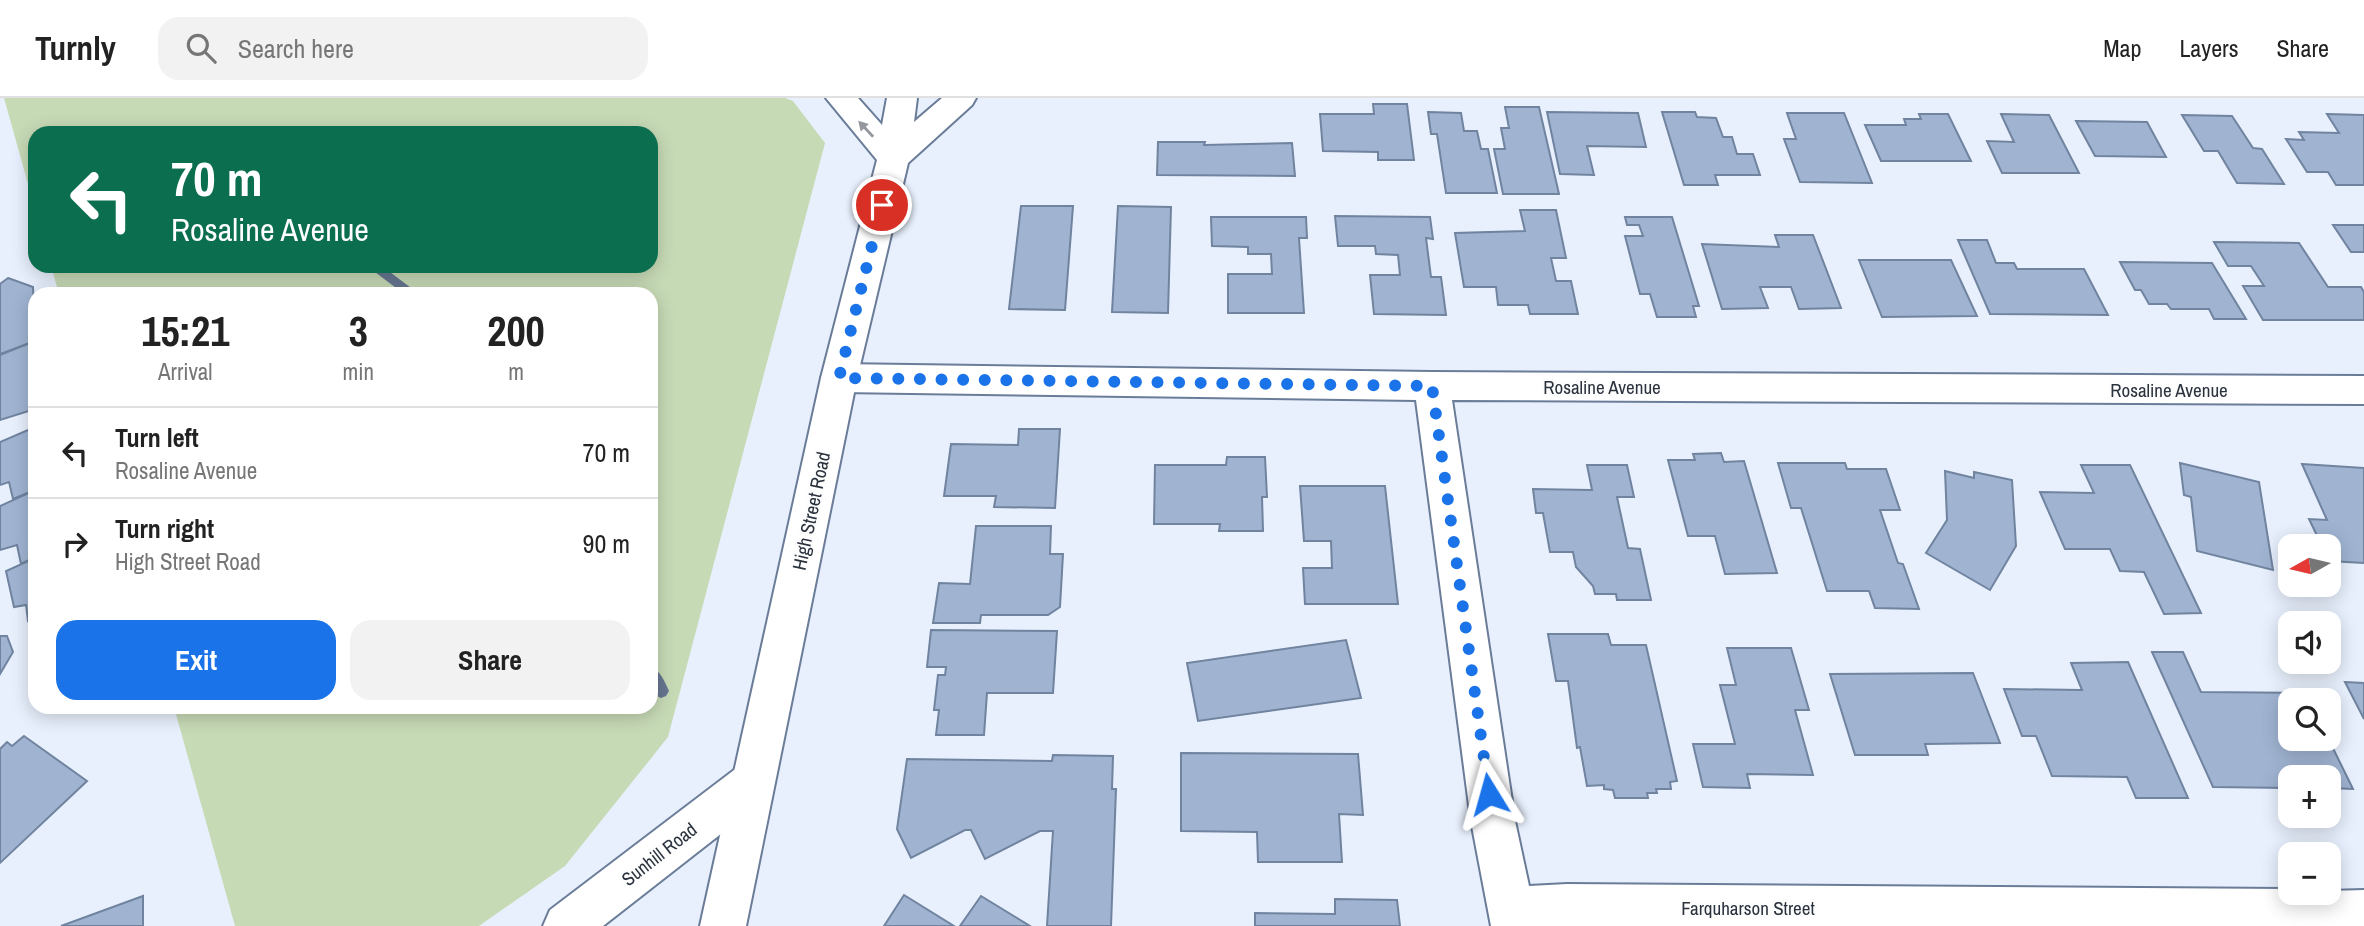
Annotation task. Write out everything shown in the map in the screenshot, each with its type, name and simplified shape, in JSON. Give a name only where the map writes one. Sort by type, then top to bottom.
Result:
[{"type":"street","points":[[841,98],[893,158],[961,98]]},
{"type":"street","name":"High Street Road","points":[[723,926],[839,378],[893,158],[902,98]]},
{"type":"street","name":"Rosaline Avenue","points":[[839,378],[1432,386],[2364,390]]},
{"type":"street","points":[[1432,386],[1493,821],[1512,918]]},
{"type":"street","name":"Sunhill Road","points":[[566,926],[753,782]]},
{"type":"street","name":"Farquharson Street","points":[[1512,918],[1581,907],[2364,913]]},
{"type":"green space","points":[[4,98],[785,98],[793,101],[825,143],[668,737],[565,866],[479,926],[235,926],[176,714],[658,714],[658,287],[57,287],[53,273],[658,273],[658,126],[28,126],[28,184]]},
{"type":"building","points":[[1373,104],[1407,104],[1414,160],[1378,160],[1378,152],[1323,151],[1320,114],[1374,114]]},
{"type":"building","points":[[1505,107],[1539,107],[1559,194],[1503,194],[1494,149],[1505,149],[1501,128],[1509,128]]},
{"type":"building","points":[[1428,112],[1461,113],[1464,131],[1477,131],[1481,149],[1488,149],[1497,193],[1446,193],[1437,134],[1431,134]]},
{"type":"building","points":[[1547,112],[1638,113],[1646,147],[1587,146],[1594,175],[1560,174]]},
{"type":"building","points":[[1662,112],[1695,112],[1697,117],[1716,118],[1723,137],[1732,137],[1737,154],[1753,154],[1760,175],[1715,175],[1718,185],[1684,185]]},
{"type":"building","points":[[1787,113],[1844,113],[1872,183],[1800,182],[1784,139],[1796,139]]},
{"type":"building","points":[[1919,114],[1948,114],[1971,161],[1881,161],[1865,125],[1906,125],[1904,119],[1921,119]]},
{"type":"building","points":[[2001,114],[2049,115],[2079,173],[2002,173],[1987,141],[2014,142]]},
{"type":"building","points":[[2327,114],[2364,115],[2364,185],[2336,185],[2328,172],[2307,172],[2286,139],[2304,140],[2299,132],[2339,133]]},
{"type":"building","points":[[2182,115],[2232,116],[2253,148],[2262,149],[2284,184],[2237,183],[2218,151],[2204,151]]},
{"type":"building","points":[[2076,121],[2147,122],[2166,157],[2095,156]]},
{"type":"building","points":[[1158,142],[1205,142],[1204,145],[1292,143],[1295,176],[1157,175]]},
{"type":"building","points":[[1021,206],[1073,206],[1065,310],[1009,309]]},
{"type":"building","points":[[1118,206],[1171,207],[1168,313],[1112,312]]},
{"type":"building","points":[[1520,210],[1556,210],[1566,258],[1551,258],[1556,281],[1571,281],[1578,314],[1530,314],[1528,305],[1498,305],[1496,287],[1464,287],[1455,233],[1525,231]]},
{"type":"building","points":[[1335,216],[1430,217],[1433,239],[1426,238],[1431,277],[1441,277],[1446,315],[1374,314],[1370,275],[1400,275],[1398,255],[1376,254],[1375,246],[1338,246]]},
{"type":"building","points":[[1211,217],[1306,217],[1307,238],[1299,238],[1304,313],[1228,313],[1228,274],[1272,274],[1271,254],[1248,254],[1248,247],[1212,246]]},
{"type":"building","points":[[1625,217],[1672,217],[1699,306],[1693,306],[1696,317],[1657,317],[1650,294],[1640,294],[1625,236],[1643,236],[1639,225],[1627,225]]},
{"type":"building","points":[[2333,225],[2364,225],[2364,252],[2351,252]]},
{"type":"building","points":[[1775,235],[1813,235],[1841,308],[1799,309],[1791,287],[1760,287],[1768,308],[1722,309],[1702,244],[1779,247]]},
{"type":"building","points":[[1958,240],[1987,240],[1996,263],[2014,263],[2017,269],[2084,269],[2108,315],[1990,314]]},
{"type":"building","points":[[2214,242],[2299,243],[2328,287],[2361,287],[2364,292],[2364,320],[2263,320],[2243,286],[2264,286],[2251,266],[2228,266]]},
{"type":"building","points":[[1859,260],[1951,260],[1977,316],[1882,317]]},
{"type":"building","points":[[2120,262],[2212,263],[2246,319],[2214,319],[2209,309],[2171,309],[2167,304],[2149,304],[2141,290],[2135,290]]},
{"type":"building","points":[[8,278],[33,287],[28,287],[28,344],[0,354],[0,284]]},
{"type":"building","points":[[28,344],[28,411],[0,420],[0,355]]},
{"type":"building","points":[[1019,429],[1060,429],[1055,508],[994,507],[996,496],[944,496],[951,444],[1018,445]]},
{"type":"building","points":[[28,430],[28,493],[13,499],[9,482],[0,485],[0,442]]},
{"type":"building","points":[[1721,453],[1724,462],[1744,461],[1777,573],[1725,574],[1715,536],[1688,536],[1668,460],[1695,460],[1693,454]]},
{"type":"building","points":[[1227,457],[1265,457],[1267,497],[1262,497],[1263,531],[1219,531],[1220,524],[1154,524],[1155,465],[1226,465]]},
{"type":"building","points":[[1778,463],[1845,463],[1847,469],[1886,469],[1900,510],[1880,510],[1898,563],[1903,564],[1919,609],[1875,608],[1869,591],[1827,591],[1801,508],[1791,508]]},
{"type":"building","points":[[2180,463],[2259,482],[2273,570],[2197,551],[2191,497],[2184,495]]},
{"type":"building","points":[[2302,464],[2364,468],[2364,563],[2342,562],[2342,534],[2316,534],[2309,519],[2327,520]]},
{"type":"building","points":[[1587,465],[1627,465],[1634,497],[1617,497],[1628,548],[1640,549],[1651,600],[1617,600],[1616,594],[1595,594],[1593,586],[1576,567],[1573,552],[1550,552],[1543,513],[1536,513],[1533,489],[1592,490]]},
{"type":"building","points":[[2081,465],[2130,465],[2201,613],[2164,614],[2144,572],[2120,571],[2110,549],[2065,549],[2040,492],[2094,493]]},
{"type":"building","points":[[1945,471],[1974,478],[1974,472],[2012,480],[2016,546],[1990,590],[1926,553],[1947,520]]},
{"type":"building","points":[[1300,486],[1385,486],[1398,604],[1305,604],[1303,568],[1332,568],[1331,541],[1304,541]]},
{"type":"building","points":[[28,493],[28,560],[21,564],[17,545],[0,550],[0,506]]},
{"type":"building","points":[[976,526],[1051,526],[1050,554],[1063,554],[1060,607],[1048,615],[981,615],[980,623],[933,623],[939,583],[970,584]]},
{"type":"building","points":[[28,561],[28,621],[26,605],[14,607],[6,571]]},
{"type":"building","points":[[931,630],[1057,631],[1053,693],[987,693],[984,735],[936,735],[939,710],[934,710],[938,675],[945,675],[946,667],[927,667]]},
{"type":"building","points":[[1548,634],[1608,634],[1611,645],[1646,645],[1677,781],[1670,782],[1671,789],[1656,789],[1657,793],[1647,793],[1648,798],[1615,798],[1613,790],[1604,789],[1604,785],[1587,786],[1580,747],[1577,748],[1568,681],[1556,681]]},
{"type":"building","points":[[0,636],[7,636],[13,652],[0,674]]},
{"type":"building","points":[[1346,640],[1361,698],[1198,721],[1187,663]]},
{"type":"building","points":[[1727,648],[1791,648],[1809,710],[1795,710],[1813,775],[1747,774],[1750,788],[1703,787],[1693,744],[1735,744],[1720,685],[1736,685]]},
{"type":"building","points":[[2152,652],[2183,652],[2201,692],[2278,693],[2278,751],[2334,751],[2353,789],[2341,788],[2341,765],[2278,765],[2278,788],[2213,787]]},
{"type":"building","points":[[2128,662],[2188,798],[2136,798],[2127,777],[2052,776],[2036,736],[2022,736],[2004,689],[2082,690],[2071,663]]},
{"type":"building","points":[[1973,673],[2000,743],[1925,744],[1928,755],[1855,755],[1830,674]]},
{"type":"building","points":[[2345,682],[2364,683],[2364,719]]},
{"type":"building","points":[[24,736],[87,781],[0,863],[0,749],[7,742],[12,746]]},
{"type":"building","points":[[1181,753],[1358,754],[1363,815],[1339,814],[1342,862],[1258,862],[1257,832],[1181,831]]},
{"type":"building","points":[[1053,755],[1113,756],[1112,789],[1116,789],[1111,926],[1047,926],[1053,831],[1040,831],[985,859],[971,830],[965,830],[911,858],[897,829],[907,759],[1052,761]]},
{"type":"building","points":[[904,895],[954,926],[884,926]]},
{"type":"building","points":[[143,896],[143,926],[61,926]]},
{"type":"building","points":[[981,896],[1030,926],[960,926]]},
{"type":"building","points":[[1335,899],[1397,900],[1400,926],[1255,926],[1255,913],[1335,914]]},
{"type":"waterway","points":[[383,273],[403,287]]},
{"type":"waterway","points":[[658,686],[661,691]]},
{"type":"route","points":[[882,205],[839,378],[1432,386],[1489,794]]}]
